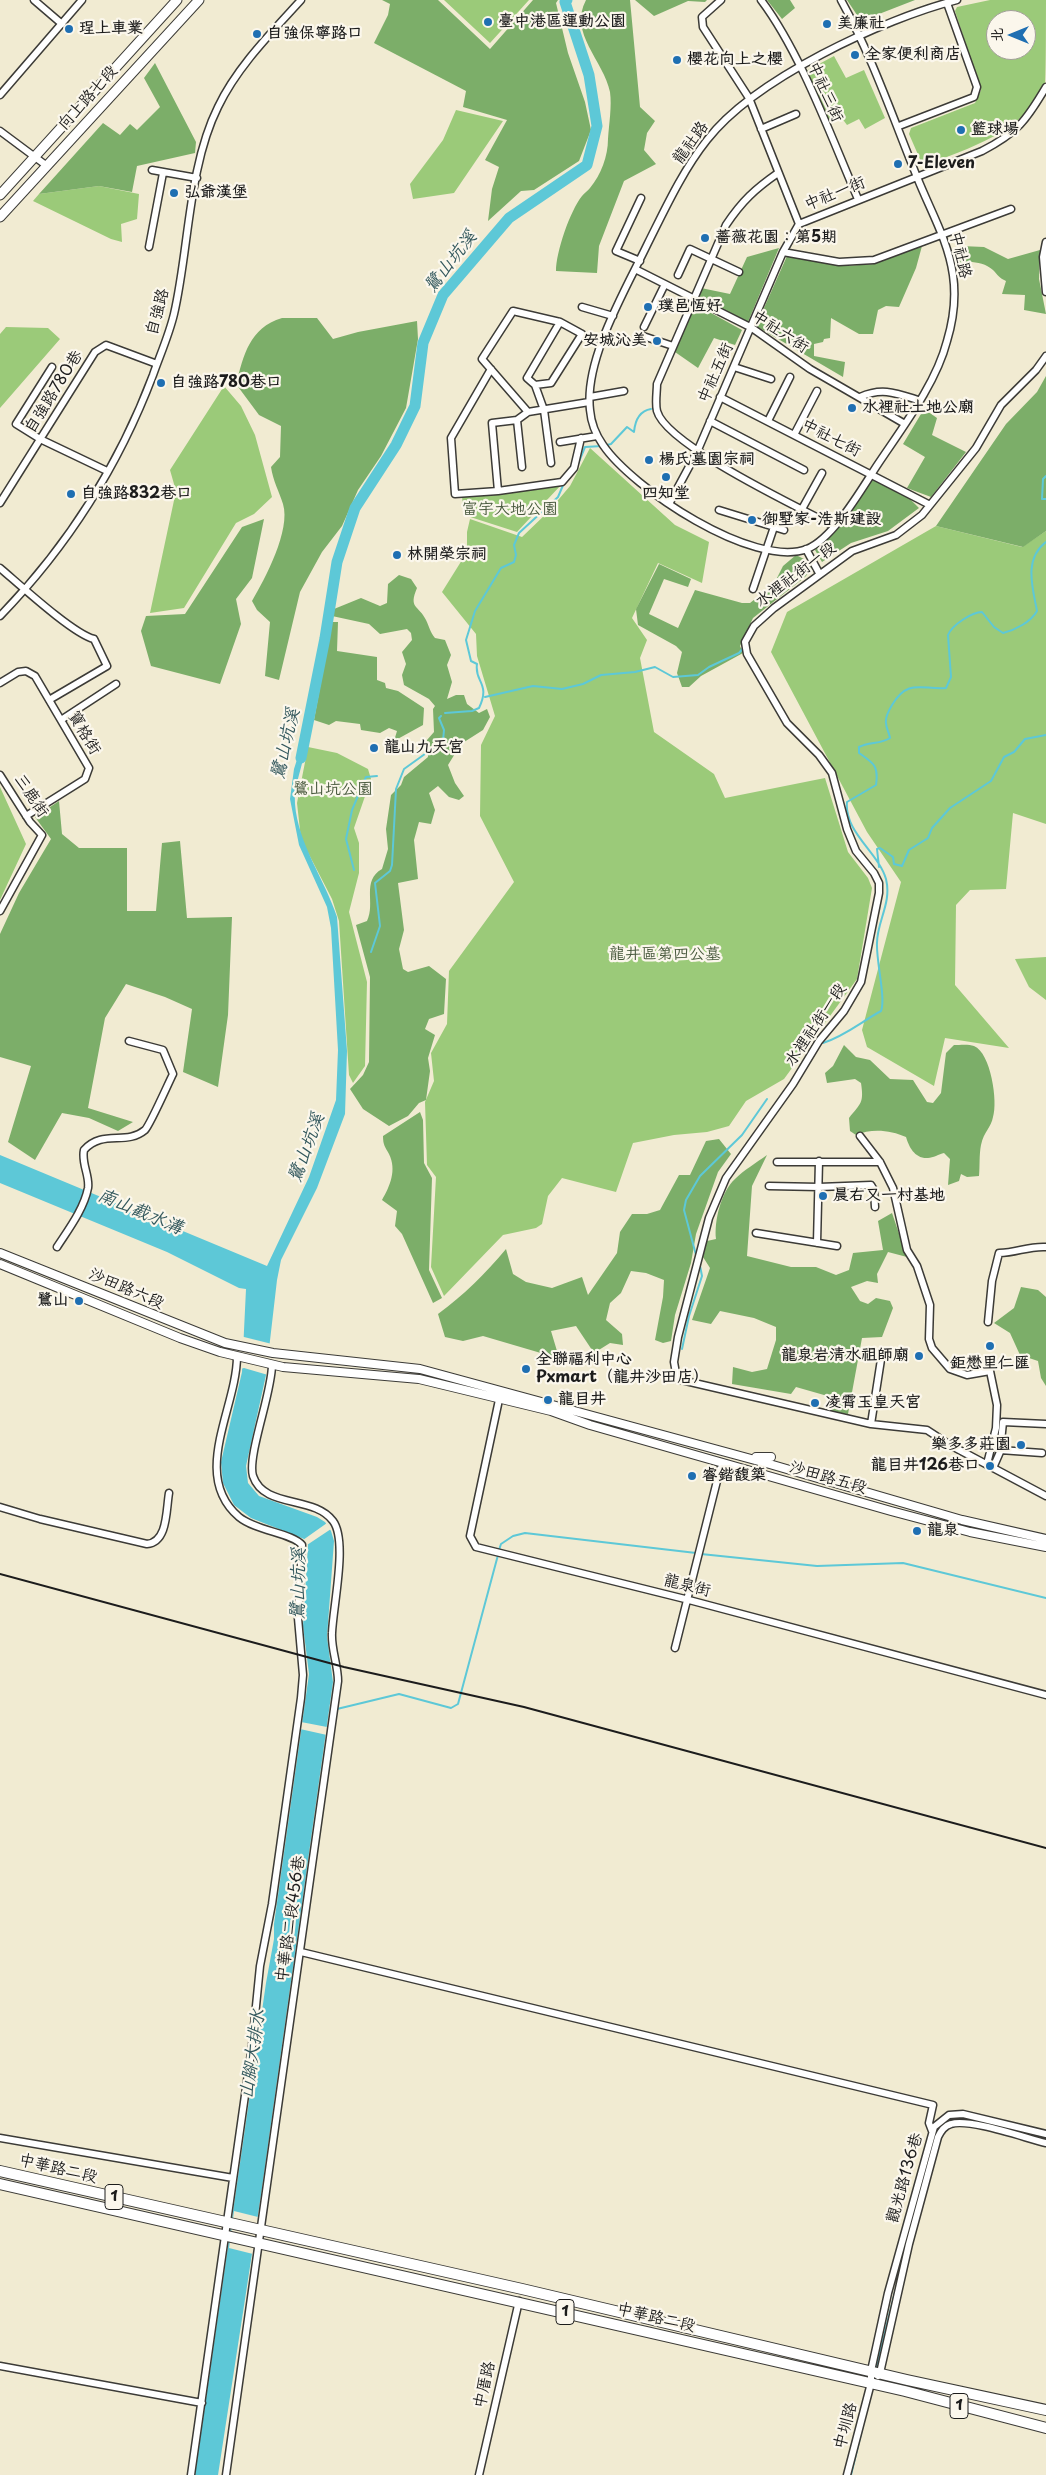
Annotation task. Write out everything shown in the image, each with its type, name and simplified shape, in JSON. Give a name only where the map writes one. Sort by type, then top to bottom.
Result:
[{"type":"main road","name":"向上路七段","points":[[0,195],[177,0]]},
{"type":"main road","name":"向上路七段","points":[[0,217],[199,0]]},
{"type":"main road","name":"中華路二段","points":[[0,2171],[228,2222]]},
{"type":"main road","name":"中華路二段","points":[[0,2184],[226,2235]]},
{"type":"main road","name":"1","points":[[228,2222],[261,2230]]},
{"type":"main road","name":"中華路二段","points":[[261,2230],[1046,2410]]},
{"type":"main road","name":"1","points":[[226,2235],[258,2242]]},
{"type":"main road","name":"中華路二段","points":[[258,2242],[871,2383],[1046,2428]]},
{"type":"main road","points":[[623,2326],[626,2314]]},
{"type":"street","points":[[34,0],[62,24]]},
{"type":"street","points":[[0,95],[82,0]]},
{"type":"street","name":"自強路","points":[[0,616],[26,589],[65,540],[126,440],[157,364],[174,314],[197,178],[207,136],[218,107],[257,50],[301,0]]},
{"type":"street","name":"中社一街","points":[[721,0],[702,17],[703,27],[749,98],[799,224],[982,151],[1007,138],[1028,118],[1046,87]]},
{"type":"street","name":"中社三街","points":[[761,0],[770,12],[800,67],[858,199]]},
{"type":"street","name":"中社路","points":[[806,549],[816,544],[834,526],[905,424],[941,359],[951,320],[954,298],[953,274],[942,234],[917,177],[899,126],[841,0]]},
{"type":"street","name":"龍社路","points":[[669,504],[619,463],[597,436],[590,414],[590,400],[596,363],[613,316],[681,180],[707,139],[749,98],[800,67],[859,37],[916,12],[957,0]]},
{"type":"street","points":[[899,126],[974,97],[977,87],[948,2]]},
{"type":"street","points":[[761,129],[796,114]]},
{"type":"street","points":[[0,131],[48,166]]},
{"type":"street","points":[[152,170],[197,178]]},
{"type":"street","points":[[149,247],[163,173]]},
{"type":"street","points":[[778,173],[754,189],[742,201],[726,225],[657,384],[657,412],[672,431],[697,452],[834,526]]},
{"type":"street","points":[[640,260],[616,251],[641,198]]},
{"type":"street","points":[[784,252],[838,262],[874,260],[1011,209]]},
{"type":"street","name":"中社五街","points":[[669,504],[697,452],[784,252],[799,224]]},
{"type":"street","points":[[1046,242],[1043,257],[1046,292]]},
{"type":"street","points":[[678,275],[690,249],[739,272]]},
{"type":"street","name":"中社六街","points":[[635,270],[752,328],[810,368],[905,424]]},
{"type":"street","points":[[644,326],[665,284]]},
{"type":"street","points":[[582,307],[613,316]]},
{"type":"street","points":[[528,412],[482,359],[513,312],[560,322],[582,334],[551,383],[535,384]]},
{"type":"street","points":[[551,463],[544,410],[535,384],[527,378],[560,322]]},
{"type":"street","points":[[643,336],[672,346]]},
{"type":"street","name":"自強路780巷","points":[[0,503],[95,352],[106,345],[157,364]]},
{"type":"street","name":"水裡社街一段","points":[[871,1424],[677,1379],[674,1362],[678,1337],[709,1218],[726,1178],[793,1084],[819,1041],[844,1011],[861,982],[879,893],[879,883],[874,873],[856,850],[847,829],[832,773],[820,755],[787,723],[744,648],[754,626],[763,617],[819,573],[852,551],[896,535],[922,515],[976,448],[1000,405],[1036,370],[1046,356]]},
{"type":"street","points":[[52,367],[16,424],[40,439],[107,471]]},
{"type":"street","points":[[734,367],[771,379]]},
{"type":"street","points":[[491,369],[451,438],[455,494],[498,491],[562,482],[574,468],[581,438]]},
{"type":"street","points":[[768,421],[790,377]]},
{"type":"street","points":[[860,397],[872,391],[889,390],[918,400]]},
{"type":"street","points":[[498,491],[492,423],[517,420],[528,412],[590,400],[624,391]]},
{"type":"street","points":[[794,435],[817,391]]},
{"type":"street","name":"中社七街","points":[[720,396],[930,505]]},
{"type":"street","points":[[517,420],[522,467]]},
{"type":"street","points":[[710,421],[804,470]]},
{"type":"street","points":[[560,442],[597,436]]},
{"type":"street","points":[[802,509],[822,473]]},
{"type":"street","points":[[669,504],[703,526],[768,549],[792,552],[806,549],[819,573]]},
{"type":"street","points":[[718,510],[784,530]]},
{"type":"street","points":[[752,589],[768,549],[774,527]]},
{"type":"street","points":[[0,568],[86,637],[94,639],[107,666],[49,700]]},
{"type":"street","name":"寶格街","points":[[0,683],[18,672],[26,671],[35,676],[89,768],[85,779],[26,816]]},
{"type":"street","points":[[60,720],[116,684]]},
{"type":"street","name":"三鹿街","points":[[0,775],[26,816],[42,835],[41,840],[0,911]]},
{"type":"street","points":[[57,1247],[75,1219],[88,1188],[83,1164],[84,1150],[101,1138],[134,1136],[146,1128],[172,1074],[163,1050],[128,1041]]},
{"type":"street","points":[[860,1136],[880,1162],[893,1188],[907,1250],[917,1266],[930,1304],[930,1339],[932,1348],[950,1369],[967,1375],[990,1371],[997,1405],[996,1428],[987,1464]]},
{"type":"street","points":[[777,1162],[880,1162]]},
{"type":"street","points":[[817,1243],[819,1162]]},
{"type":"street","points":[[768,1186],[871,1185],[874,1187],[875,1207]]},
{"type":"street","points":[[756,1233],[837,1246]]},
{"type":"street","points":[[988,1322],[992,1281],[999,1253],[1020,1251],[1024,1248],[1046,1247]]},
{"type":"street","name":"沙田路六段","points":[[0,1253],[225,1343],[273,1354],[420,1369]]},
{"type":"street","name":"沙田路六段","points":[[0,1264],[180,1338],[238,1357],[272,1365]]},
{"type":"street","points":[[882,1353],[871,1424],[931,1432],[950,1445],[1046,1496]]},
{"type":"street","points":[[190,2475],[228,2222],[258,1998],[260,1966],[272,1904],[303,1675],[298,1623],[302,1545],[255,1527],[243,1520],[226,1502],[218,1482],[217,1456],[234,1386],[238,1357]]},
{"type":"street","name":"沙田路五段","points":[[272,1365],[419,1379],[499,1400],[551,1411],[604,1429],[722,1464],[757,1472],[886,1510],[970,1532],[1035,1541],[1046,1539]]},
{"type":"street","name":"中華路二段456巷","points":[[226,2475],[338,1681],[332,1634],[340,1543],[337,1529],[331,1518],[313,1508],[266,1493],[254,1479],[252,1465],[270,1392],[272,1365]]},
{"type":"street","name":"沙田路五段","points":[[420,1369],[500,1391],[593,1413],[706,1448],[890,1498],[1035,1541],[1046,1547]]},
{"type":"street","name":"龍泉街","points":[[500,1391],[470,1536],[476,1547],[689,1600],[1046,1695]]},
{"type":"street","points":[[551,1411],[586,1418],[593,1413]]},
{"type":"street","points":[[993,1468],[1000,1450],[1004,1421],[1046,1424]]},
{"type":"street","name":"沙田路五段","points":[[604,1429],[607,1423],[647,1431]]},
{"type":"street","points":[[675,1648],[689,1600],[724,1456],[761,1462],[771,1457],[761,1458],[728,1450],[706,1448]]},
{"type":"street","points":[[1000,1450],[1042,1453]]},
{"type":"street","points":[[0,1507],[69,1526],[147,1544],[155,1543],[161,1537],[169,1493]]},
{"type":"street","points":[[886,1510],[890,1498]]},
{"type":"street","points":[[301,1952],[934,2105],[929,2123],[932,2131]]},
{"type":"street","name":"觀光路136巷","points":[[876,2372],[888,2293],[932,2131],[942,2120],[950,2116],[963,2114],[1046,2134]]},
{"type":"street","points":[[876,2372],[938,2137],[942,2129],[950,2124],[970,2124],[1046,2143]]},
{"type":"street","points":[[0,2138],[234,2178]]},
{"type":"street","name":"中厝路","points":[[479,2475],[519,2301]]},
{"type":"street","points":[[0,2366],[202,2403]]},
{"type":"street","name":"中圳路","points":[[847,2475],[871,2383],[876,2372]]},
{"type":"green space","points":[[382,0],[438,0],[490,49],[533,0],[558,0],[556,3],[568,53],[585,102],[591,130],[579,161],[534,190],[521,191],[488,221],[492,189],[499,167],[485,160],[507,120],[463,107],[466,91],[374,43],[388,15],[390,4]]},
{"type":"green space","name":"臺中港區運動公園","points":[[444,0],[529,0],[490,43]]},
{"type":"green space","points":[[586,0],[630,0],[640,107],[655,121],[647,133],[644,150],[656,164],[624,181],[599,246],[597,273],[556,271],[558,253],[568,221],[577,203],[601,171],[608,145],[611,109],[610,92],[607,80],[589,47],[581,24]]},
{"type":"green space","points":[[635,0],[707,0],[705,2],[688,1],[654,16]]},
{"type":"green space","points":[[767,0],[790,0],[795,8],[782,19]]},
{"type":"green space","points":[[847,0],[915,0],[861,21]]},
{"type":"green space","points":[[990,0],[1046,0],[1045,85],[1035,102],[1009,127],[976,145],[923,166],[909,134],[911,128],[975,103],[981,90],[955,11],[957,7]]},
{"type":"green space","points":[[834,56],[846,78],[864,70],[885,118],[865,129],[859,119],[847,125],[841,117],[829,122],[806,71]]},
{"type":"green space","points":[[155,63],[196,142],[195,153],[137,166],[132,192],[99,186],[39,194],[103,123],[120,135],[130,124],[137,130],[160,107],[144,78]]},
{"type":"green space","points":[[456,110],[503,121],[454,193],[413,199],[410,184],[443,140]]},
{"type":"green space","points":[[99,186],[139,194],[137,219],[121,224],[122,242],[111,239],[33,201],[39,194]]},
{"type":"green space","points":[[922,246],[916,268],[899,307],[886,306],[878,310],[873,334],[859,334],[831,318],[830,338],[814,344],[814,356],[845,362],[843,377],[756,326],[787,256],[845,266],[874,264]]},
{"type":"green space","points":[[961,246],[984,247],[1008,259],[1040,250],[1039,279],[1046,314],[1024,310],[1025,295],[1002,294],[1006,281],[989,267],[976,262],[957,263],[955,252]]},
{"type":"green space","points":[[779,248],[748,322],[698,296],[701,288],[730,294],[747,257]]},
{"type":"green space","points":[[693,303],[742,330],[735,345],[714,338],[698,368],[675,352]]},
{"type":"green space","points":[[282,318],[317,318],[333,339],[358,332],[417,321],[418,339],[406,408],[381,456],[358,490],[342,526],[322,552],[300,592],[279,680],[265,676],[270,622],[257,610],[252,601],[275,554],[283,527],[283,504],[271,467],[280,457],[281,426],[259,415],[236,384],[245,353],[255,336],[262,328]]},
{"type":"green space","points":[[6,327],[48,328],[60,339],[0,408],[0,334]]},
{"type":"green space","points":[[1046,376],[1046,531],[1023,547],[936,526],[1006,424],[1037,392]]},
{"type":"green space","points":[[224,386],[241,406],[255,435],[272,497],[254,514],[236,523],[184,608],[150,613],[176,491],[170,470]]},
{"type":"green space","points":[[924,409],[937,418],[932,435],[966,452],[931,497],[907,488],[925,457],[903,444]]},
{"type":"green space","name":"龍井區第四公墓","points":[[590,448],[675,525],[709,542],[702,583],[658,563],[632,618],[647,640],[640,658],[654,732],[714,774],[725,798],[825,778],[848,852],[868,878],[872,888],[857,979],[784,1079],[746,1101],[729,1126],[707,1132],[674,1135],[633,1143],[616,1192],[562,1178],[548,1196],[542,1224],[536,1228],[503,1235],[444,1296],[431,1267],[436,1177],[427,1165],[425,1102],[434,1081],[431,1053],[447,1024],[449,971],[514,882],[480,816],[481,745],[495,716],[477,656],[476,634],[442,592],[467,552],[467,532],[470,519],[522,537],[548,512],[570,486]]},
{"type":"green space","points":[[874,478],[909,498],[919,508],[888,531],[851,543],[822,562],[815,550],[839,524]]},
{"type":"green space","name":"富宇大地公園","points":[[561,485],[517,532],[464,515],[462,497]]},
{"type":"green space","points":[[264,519],[252,578],[236,599],[241,624],[220,684],[151,666],[141,631],[146,616],[185,614],[242,527]]},
{"type":"green space","points":[[936,526],[1022,547],[1046,531],[1046,824],[1013,813],[1006,889],[970,890],[956,905],[955,985],[1009,1048],[945,1038],[934,1086],[867,1047],[862,1030],[901,882],[867,832],[771,652],[787,612]]},
{"type":"green space","points":[[796,555],[804,559],[812,569],[805,577],[753,618],[740,646],[743,653],[701,676],[689,687],[682,687],[677,673],[682,652],[676,646],[638,625],[636,609],[659,564],[691,579],[688,587],[664,579],[649,614],[678,628],[695,590],[742,603],[750,603],[774,584],[783,566]]},
{"type":"green space","points":[[399,575],[411,579],[417,588],[414,603],[426,620],[435,638],[445,640],[451,655],[447,665],[452,682],[447,699],[456,695],[464,695],[467,704],[479,713],[487,709],[490,717],[483,730],[461,744],[448,765],[455,783],[464,796],[459,800],[449,797],[438,786],[429,793],[435,810],[431,824],[419,822],[414,840],[418,879],[398,883],[404,930],[399,949],[403,969],[408,972],[429,966],[446,979],[444,1014],[429,1019],[425,1029],[435,1035],[428,1058],[430,1071],[426,1100],[419,1103],[408,1116],[389,1126],[363,1109],[350,1089],[363,1075],[369,1062],[370,977],[356,925],[367,921],[370,907],[370,886],[376,874],[382,869],[388,849],[386,829],[391,795],[401,785],[404,777],[428,757],[427,740],[434,732],[433,709],[435,706],[429,699],[404,685],[402,675],[406,664],[402,652],[412,640],[411,633],[407,629],[380,634],[369,624],[332,616],[334,609],[361,598],[380,606],[387,603],[388,584]]},
{"type":"green space","points":[[332,622],[338,622],[337,651],[377,657],[377,680],[385,683],[386,688],[398,691],[424,708],[423,725],[394,741],[397,731],[389,728],[380,733],[361,730],[360,724],[336,721],[329,725],[314,720]]},
{"type":"green space","name":"鷺山坑公園","points":[[308,747],[337,753],[368,769],[371,779],[354,828],[359,843],[359,873],[349,912],[367,982],[365,1066],[353,1083],[349,1075],[339,921],[332,899],[301,839],[297,803]]},
{"type":"green space","points":[[0,787],[26,844],[0,900]]},
{"type":"green space","points":[[59,801],[62,834],[79,848],[127,848],[127,911],[156,911],[162,843],[180,841],[187,918],[232,917],[228,1015],[218,1087],[183,1072],[192,1009],[165,997],[126,984],[105,1018],[88,1108],[133,1122],[118,1131],[89,1118],[62,1113],[35,1160],[8,1142],[31,1066],[0,1057],[0,934],[19,893],[51,839],[35,817]]},
{"type":"green space","points":[[1046,957],[1046,1000],[1029,987],[1015,959]]},
{"type":"green space","points":[[844,1045],[856,1057],[870,1060],[890,1079],[913,1080],[927,1102],[933,1103],[941,1093],[946,1053],[954,1045],[972,1045],[980,1050],[992,1078],[995,1101],[992,1121],[981,1145],[979,1176],[967,1177],[961,1174],[959,1181],[948,1185],[950,1159],[944,1153],[930,1158],[923,1158],[913,1152],[906,1137],[888,1131],[868,1131],[856,1135],[850,1131],[849,1118],[862,1099],[861,1083],[855,1079],[827,1083],[825,1073],[833,1066]]},
{"type":"green space","points":[[420,1112],[423,1120],[424,1163],[432,1178],[429,1270],[442,1298],[433,1303],[402,1234],[395,1226],[397,1211],[382,1200],[392,1178],[391,1160],[384,1146],[383,1136]]},
{"type":"green space","points":[[719,1139],[731,1154],[718,1172],[696,1234],[691,1263],[675,1315],[671,1341],[663,1343],[655,1340],[663,1297],[664,1280],[646,1273],[631,1271],[621,1293],[610,1303],[606,1320],[622,1334],[623,1345],[610,1343],[594,1353],[576,1326],[551,1331],[557,1351],[565,1361],[559,1362],[551,1356],[483,1336],[463,1341],[445,1337],[438,1314],[474,1284],[506,1249],[513,1274],[526,1282],[552,1288],[582,1277],[588,1295],[617,1253],[620,1232],[632,1214],[647,1214],[660,1210],[679,1175],[690,1175],[706,1141]]},
{"type":"green space","points":[[767,1155],[752,1186],[747,1256],[791,1267],[816,1267],[836,1275],[849,1270],[853,1253],[883,1250],[878,1221],[892,1213],[907,1257],[888,1252],[877,1274],[878,1283],[867,1281],[851,1287],[860,1301],[868,1304],[876,1298],[890,1301],[893,1308],[882,1337],[862,1338],[848,1414],[829,1412],[831,1397],[796,1387],[791,1394],[732,1384],[733,1367],[752,1372],[767,1369],[776,1340],[776,1327],[754,1318],[720,1311],[711,1324],[692,1320],[710,1268],[703,1257],[707,1241],[716,1239],[717,1216],[722,1199],[735,1179]]},
{"type":"green space","points":[[1021,1287],[1038,1290],[1046,1297],[1046,1386],[1041,1378],[1038,1361],[1020,1355],[1010,1333],[994,1323],[1014,1308]]},
{"type":"water","points":[[305,743],[295,804],[297,819],[306,848],[337,917],[347,1051],[345,1114],[317,1188],[281,1260],[266,1375],[246,1466],[248,1483],[259,1496],[317,1517],[325,1522],[331,1531],[334,1541],[327,1637],[333,1682],[261,2195],[218,2475],[195,2475],[274,1939],[274,1924],[309,1674],[303,1626],[308,1545],[304,1539],[251,1518],[234,1505],[223,1483],[221,1462],[242,1372],[246,1289],[239,1288],[167,1252],[0,1183],[0,1155],[267,1266],[309,1177],[336,1100],[338,1050],[331,928],[327,907],[299,845],[290,799],[294,769],[300,750]]},
{"type":"pier","points":[[240,1336],[272,1344],[268,1375],[244,1368],[240,1369]]},
{"type":"pier","points":[[327,1523],[331,1529],[307,1545],[303,1540]]},
{"type":"pier","points":[[301,1722],[327,1727],[327,1735],[300,1729]]},
{"type":"pier","points":[[234,2211],[258,2217],[253,2254],[229,2248]]},
{"type":"waterway","name":"鷺山坑溪","points":[[301,758],[325,638],[337,562],[355,508],[396,445],[415,406],[423,343],[443,295],[509,218],[587,165],[597,126],[589,75],[565,2],[567,0]]},
{"type":"waterway","points":[[607,445],[611,444],[627,427],[634,432],[638,417],[643,412],[651,409]]},
{"type":"waterway","points":[[578,464],[585,447],[602,446]]},
{"type":"waterway","points":[[1046,476],[1043,479],[1042,499],[1046,499]]},
{"type":"waterway","points":[[445,713],[472,711],[479,708],[483,688],[478,675],[477,664],[471,661],[466,640],[475,611],[501,568],[514,562],[516,555],[514,545],[519,533],[558,497],[564,483]]},
{"type":"waterway","points":[[823,1043],[846,1033],[881,1011],[882,1005],[877,943],[879,927],[886,904],[886,879],[882,869],[856,832],[847,813],[847,802],[876,785],[876,769],[871,762],[859,753],[859,747],[890,738],[886,725],[887,716],[892,705],[904,691],[916,687],[946,688],[951,677],[948,635],[958,623],[973,614],[982,612],[994,627],[1003,633],[1013,630],[1031,619],[1037,611],[1032,584],[1032,566],[1034,557],[1046,542]]},
{"type":"waterway","points":[[485,697],[533,686],[562,689],[583,684],[601,675],[635,672],[655,667],[673,677],[698,675],[709,667],[739,653],[744,647]]},
{"type":"waterway","points":[[371,952],[380,926],[375,883],[390,871],[392,865],[396,789],[404,769],[443,741],[444,730],[439,718],[441,716]]},
{"type":"waterway","points":[[879,867],[877,849],[880,848],[893,857],[894,864],[902,866],[909,850],[928,838],[932,828],[950,808],[991,781],[1004,757],[1014,752],[1025,739],[1046,735]]},
{"type":"waterway","points":[[354,870],[346,839],[352,810],[366,777],[377,776]]},
{"type":"waterway","points":[[696,1255],[684,1210],[686,1200],[700,1176],[742,1135],[767,1099]]},
{"type":"waterway","points":[[682,1349],[689,1316],[702,1276],[700,1266]]},
{"type":"waterway","points":[[499,1550],[501,1544],[513,1536],[525,1533],[696,1553]]},
{"type":"waterway","points":[[701,1554],[817,1566],[903,1563],[1046,1598]]},
{"type":"waterway","points":[[337,1709],[399,1694],[451,1708],[458,1704],[498,1555]]},
{"type":"waterway","points":[[909,2232],[914,2210]]},
{"type":"waterway","points":[[876,2368],[899,2276]]},
{"type":"waterway","points":[[851,2475],[865,2417]]},
{"type":"railway","points":[[0,1574],[344,1667],[524,1707],[1046,1848]]},
{"type":"place","name":"臺中港區運動公園","points":[[488,22]]},
{"type":"place","name":"美廉社","points":[[827,24]]},
{"type":"place","name":"珵上車業","points":[[69,29]]},
{"type":"place","name":"自強保寧路口","points":[[257,34]]},
{"type":"place","name":"全家便利商店","points":[[855,55]]},
{"type":"place","name":"櫻花向上之櫻","points":[[677,60]]},
{"type":"place","name":"籃球場","points":[[961,130]]},
{"type":"place","name":"7-Eleven","points":[[898,164]]},
{"type":"place","name":"弘爺漢堡","points":[[174,193]]},
{"type":"place","name":"薔薇花園：第5期","points":[[705,238]]},
{"type":"place","name":"璞邑恆好","points":[[648,307]]},
{"type":"place","name":"安城沁美","points":[[657,341]]},
{"type":"place","name":"自強路780巷口","points":[[161,383]]},
{"type":"place","name":"水裡社土地公廟","points":[[852,408]]},
{"type":"place","name":"楊氏墓園宗祠","points":[[649,460]]},
{"type":"place","name":"四知堂","points":[[666,477]]},
{"type":"place","name":"自強路832巷口","points":[[71,494]]},
{"type":"place","name":"御墅家-浩斯建設","points":[[752,520]]},
{"type":"place","name":"林開榮宗祠","points":[[397,555]]},
{"type":"place","name":"龍山九天宮","points":[[374,748]]},
{"type":"place","name":"晨右又一村基地","points":[[823,1196]]},
{"type":"place","name":"鷺山","points":[[79,1301]]},
{"type":"place","name":"鉅懋里仁匯","points":[[990,1346]]},
{"type":"place","name":"龍泉岩清水祖師廟","points":[[919,1356]]},
{"type":"place","name":"全聯福利中心 Pxmart（龍井沙田店）","points":[[526,1369]]},
{"type":"place","name":"龍目井","points":[[548,1400]]},
{"type":"place","name":"凌霄玉皇天宮","points":[[815,1403]]},
{"type":"place","name":"樂多多莊園","points":[[1021,1445]]},
{"type":"place","name":"龍目井126巷口","points":[[990,1466]]},
{"type":"place","name":"睿鍇馥築","points":[[692,1476]]},
{"type":"place","name":"龍泉","points":[[917,1531]]},
{"type":"water label","name":"南山截水溝","points":[[140,1212]]},
{"type":"water label","name":"山腳大排水","points":[[253,2054]]}]
